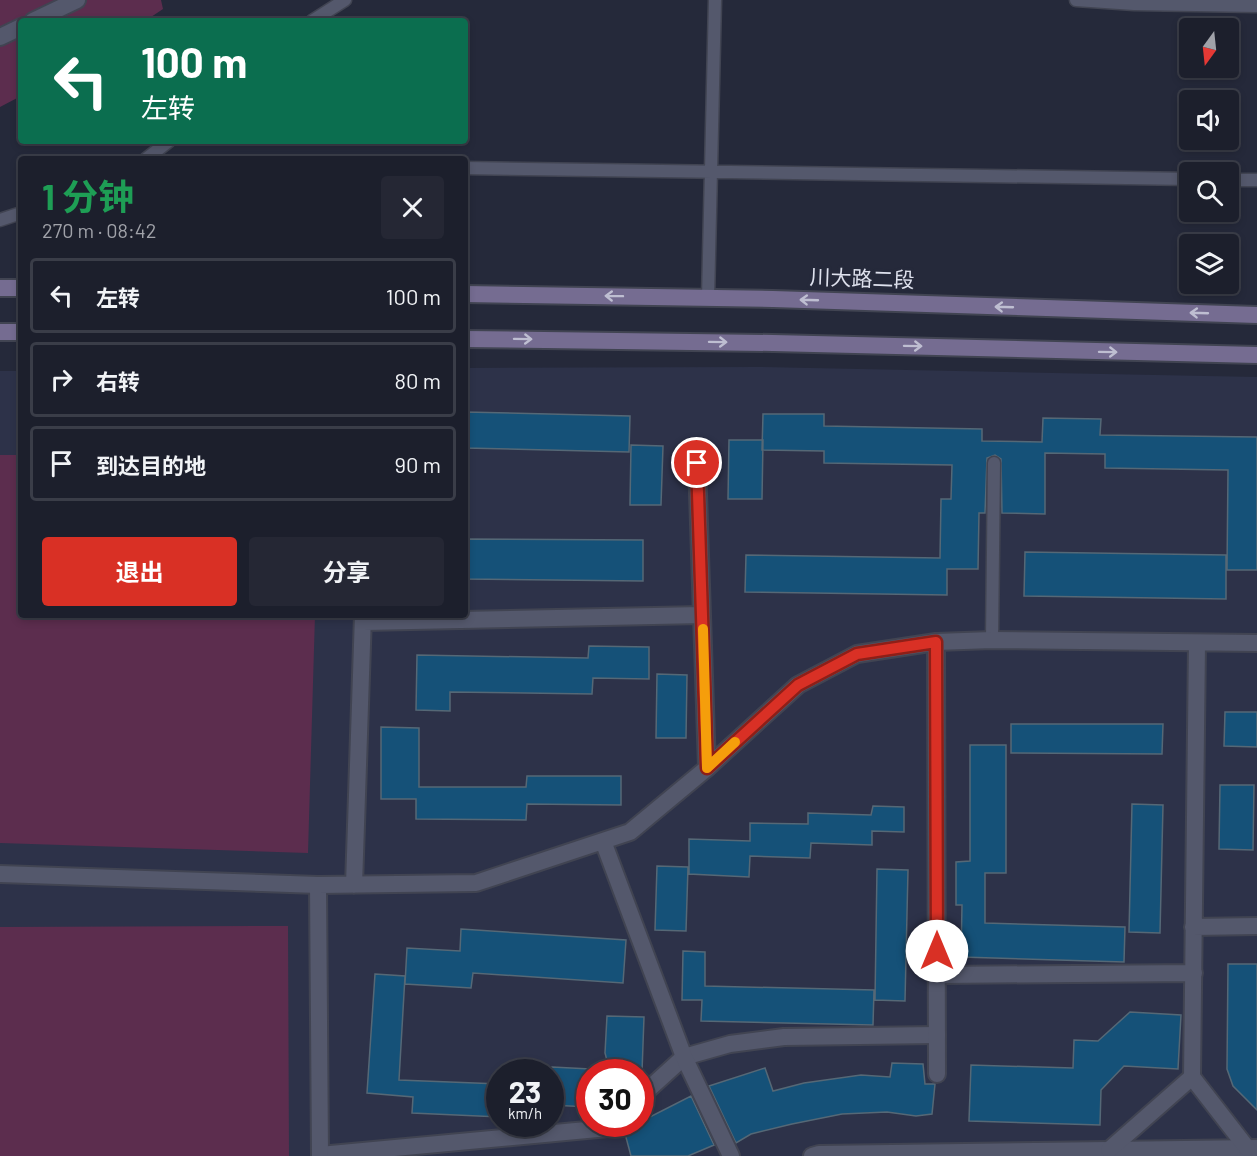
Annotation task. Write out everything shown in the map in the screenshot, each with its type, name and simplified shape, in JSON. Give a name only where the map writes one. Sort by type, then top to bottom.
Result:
[{"type":"main road","points":[[0,288],[18,288]]},
{"type":"main road","name":"川大路二段","points":[[468,294],[708,298],[1257,315]]},
{"type":"main road","points":[[0,332],[18,332]]},
{"type":"main road","points":[[468,339],[773,343],[1257,355]]},
{"type":"street","points":[[39,18],[77,0]]},
{"type":"street","points":[[0,37],[18,28]]},
{"type":"street","points":[[697,463],[707,768]]},
{"type":"street","points":[[468,617],[702,615]]},
{"type":"street","points":[[354,885],[363,618]]},
{"type":"street","points":[[0,874],[318,885],[476,883],[630,832],[707,768],[798,685],[857,654],[936,642],[992,640],[1257,643]]},
{"type":"street","points":[[936,642],[937,1074]]},
{"type":"street","points":[[1197,643],[1192,1077],[1252,1148]]},
{"type":"street","points":[[603,841],[684,1057],[731,1156]]},
{"type":"street","points":[[318,885],[320,1156],[576,1131]]},
{"type":"street","points":[[1193,927],[1257,926]]},
{"type":"street","points":[[937,975],[1194,973]]},
{"type":"street","points":[[654,1084],[684,1057],[730,1044],[784,1037],[937,1035]]},
{"type":"street","points":[[1109,1150],[1192,1077]]},
{"type":"street","points":[[812,1156],[819,1154],[1109,1150],[1129,1153],[1252,1148]]},
{"type":"lane","points":[[317,18],[345,0]]},
{"type":"lane","points":[[708,298],[715,0]]},
{"type":"lane","points":[[1076,0],[1257,6]]},
{"type":"lane","points":[[150,156],[165,144]]},
{"type":"lane","points":[[468,168],[1179,179]]},
{"type":"lane","points":[[1239,180],[1257,180]]},
{"type":"lane","points":[[0,220],[18,214]]},
{"type":"lane","points":[[992,640],[994,463]]},
{"type":"shaded area","points":[[0,0],[161,0],[163,9],[150,18],[18,18],[18,98],[0,107]]},
{"type":"shaded area","points":[[760,367],[1257,377],[1257,1156],[0,1156],[0,371],[18,371],[18,618],[468,618],[468,368]]},
{"type":"shaded area","points":[[0,455],[18,455],[18,618],[315,618],[308,853],[0,843]]},
{"type":"shaded area","points":[[288,926],[289,1156],[0,1156],[0,927]]},
{"type":"building","points":[[468,412],[630,416],[629,452],[468,448]]},
{"type":"building","points":[[763,414],[824,414],[824,426],[982,429],[982,441],[1042,442],[1043,418],[1101,419],[1100,435],[1257,437],[1257,570],[1227,570],[1228,470],[1105,468],[1105,454],[1045,453],[1045,514],[1002,513],[1001,459],[995,455],[987,458],[985,513],[979,513],[978,569],[947,569],[947,595],[745,592],[746,555],[940,558],[941,499],[951,499],[952,465],[824,463],[824,451],[762,450]]},
{"type":"building","points":[[729,440],[763,440],[762,499],[728,499]]},
{"type":"building","points":[[631,445],[663,446],[661,505],[630,505]]},
{"type":"building","points":[[468,539],[643,540],[643,581],[468,579]]},
{"type":"building","points":[[1025,552],[1226,555],[1226,599],[1024,596]]},
{"type":"building","points":[[589,646],[649,647],[649,679],[593,678],[592,694],[450,692],[450,711],[416,710],[417,655],[588,658]]},
{"type":"building","points":[[657,674],[687,675],[686,738],[656,738]]},
{"type":"building","points":[[1225,712],[1257,712],[1257,747],[1224,746]]},
{"type":"building","points":[[1011,724],[1163,724],[1162,754],[1011,753]]},
{"type":"building","points":[[381,727],[419,728],[419,787],[526,787],[527,776],[621,776],[621,805],[527,804],[526,820],[416,819],[416,799],[381,799]]},
{"type":"building","points":[[970,745],[1006,745],[1006,873],[985,873],[985,923],[1125,927],[1124,962],[961,957],[962,905],[956,905],[956,862],[970,861]]},
{"type":"building","points":[[1220,785],[1254,785],[1253,850],[1219,849]]},
{"type":"building","points":[[1132,804],[1163,805],[1160,933],[1129,932]]},
{"type":"building","points":[[873,806],[904,807],[904,832],[872,831],[872,845],[811,843],[810,858],[750,856],[749,877],[689,874],[689,839],[750,841],[750,823],[808,824],[808,813],[871,815]]},
{"type":"building","points":[[657,866],[688,867],[686,931],[655,930]]},
{"type":"building","points":[[877,869],[908,870],[905,1001],[875,1000]]},
{"type":"building","points":[[461,929],[626,940],[623,983],[473,973],[471,988],[405,984],[407,948],[460,951]]},
{"type":"building","points":[[683,951],[705,952],[705,986],[874,990],[873,1025],[701,1021],[702,1000],[682,1000]]},
{"type":"building","points":[[1228,964],[1257,964],[1257,1110],[1233,1086],[1227,1069]]},
{"type":"building","points":[[375,974],[405,976],[399,1080],[486,1083],[486,1116],[412,1113],[413,1097],[367,1093]]},
{"type":"building","points":[[1130,1012],[1181,1015],[1178,1069],[1124,1066],[1101,1090],[1100,1125],[969,1121],[971,1065],[1073,1068],[1074,1040],[1098,1041]]},
{"type":"building","points":[[607,1016],[644,1017],[642,1059],[607,1059]]},
{"type":"building","points":[[892,1063],[923,1064],[925,1084],[935,1084],[932,1114],[916,1116],[887,1112],[842,1114],[751,1134],[736,1143],[709,1086],[765,1068],[773,1091],[804,1083],[861,1075],[890,1077]]},
{"type":"building","points":[[564,1068],[576,1068],[576,1106],[564,1106]]},
{"type":"building","points":[[691,1096],[714,1145],[688,1156],[631,1156],[626,1137],[654,1137],[654,1115]]},
{"type":"slow traffic","points":[[703,629],[707,768],[735,742]]},
{"type":"route","points":[[697,463],[707,768],[798,685],[857,654],[936,642],[937,951]]}]
